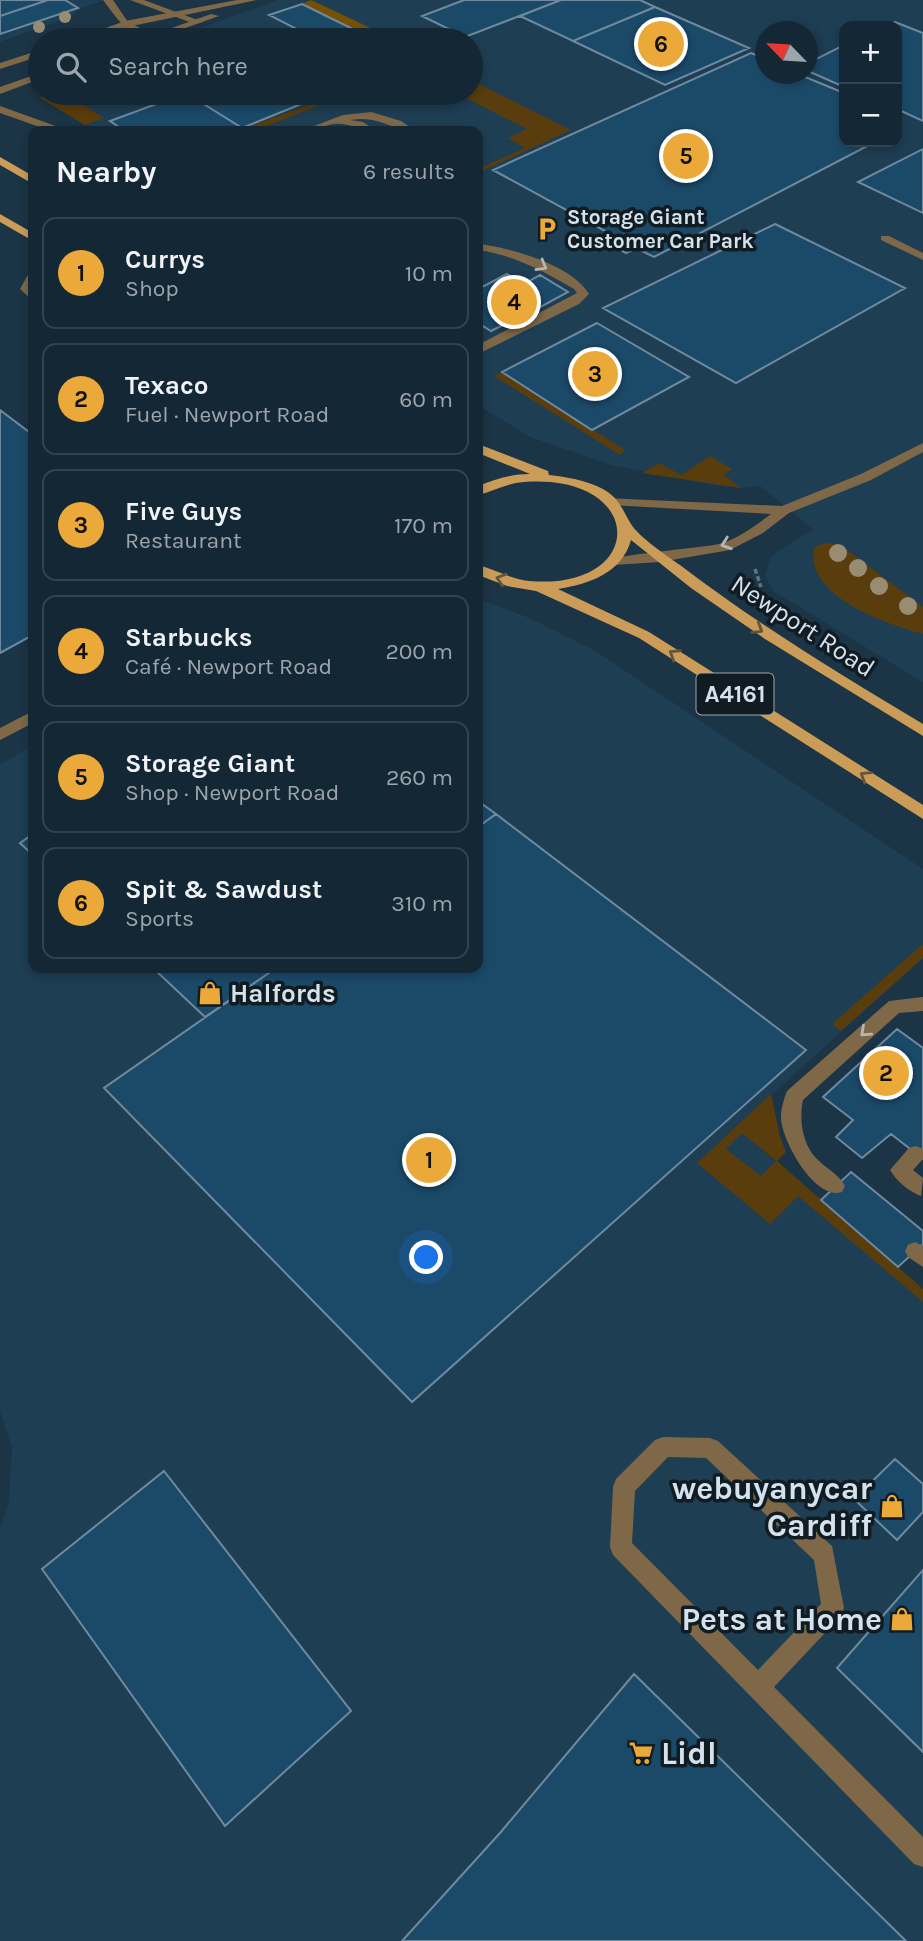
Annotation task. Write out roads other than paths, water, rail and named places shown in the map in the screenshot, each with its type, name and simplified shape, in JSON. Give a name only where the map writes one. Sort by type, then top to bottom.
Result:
[{"type":"main road","points":[[0,160],[28,178]]},
{"type":"main road","points":[[0,217],[28,234]]},
{"type":"main road","name":"A4161","points":[[483,450],[552,478],[578,483],[610,501],[622,517],[626,528]]},
{"type":"main road","name":"A4161","points":[[483,489],[512,479],[552,478]]},
{"type":"main road","points":[[614,561],[624,545],[626,528]]},
{"type":"main road","name":"Newport Road","points":[[626,528],[660,558],[747,622],[923,731]]},
{"type":"main road","name":"A4161","points":[[541,587],[576,582],[597,573],[614,561]]},
{"type":"main road","name":"A4161","points":[[483,572],[496,579],[541,587],[644,635],[923,813]]},
{"type":"street","points":[[108,0],[131,28]]},
{"type":"street","points":[[135,0],[180,13],[198,22]]},
{"type":"street","points":[[113,28],[252,0]]},
{"type":"street","points":[[180,28],[260,0]]},
{"type":"street","points":[[0,66],[28,57]]},
{"type":"street","points":[[0,91],[28,80]]},
{"type":"street","points":[[0,109],[46,126]]},
{"type":"street","points":[[320,126],[347,115],[361,114],[382,117],[401,126]]},
{"type":"street","points":[[325,124],[349,122],[359,126]]},
{"type":"street","points":[[885,238],[923,257]]},
{"type":"street","points":[[483,247],[503,248],[523,255],[579,287],[583,294],[483,347]]},
{"type":"street","name":"Newport Road","points":[[614,561],[660,558],[725,547],[758,530],[784,510],[866,477],[923,447]]},
{"type":"street","name":"Newport Road","points":[[610,501],[784,510]]},
{"type":"street","points":[[0,735],[28,719]]},
{"type":"street","points":[[835,1186],[808,1163],[798,1144],[790,1118],[794,1096],[895,1006],[923,1004]]},
{"type":"street","points":[[916,1154],[900,1170],[921,1188]]},
{"type":"street","points":[[758,1687],[833,1608],[824,1554],[710,1448],[663,1447],[624,1487],[621,1548],[923,1855]]},
{"type":"place","name":"Spit & Sawdust","points":[[661,44]]},
{"type":"place","name":"Storage Giant","points":[[686,156]]},
{"type":"place","name":"Storage Giant Customer Car Park","points":[[547,229]]},
{"type":"place","name":"Starbucks","points":[[514,302]]},
{"type":"place","name":"Five Guys","points":[[595,374]]},
{"type":"place","name":"Halfords","points":[[210,993]]},
{"type":"place","name":"Texaco","points":[[886,1073]]},
{"type":"place","name":"Currys","points":[[429,1160]]},
{"type":"place","name":"webuyanycar Cardiff","points":[[892,1506]]},
{"type":"place","name":"Pets at Home","points":[[902,1619]]},
{"type":"place","name":"Lidl","points":[[641,1753]]}]
